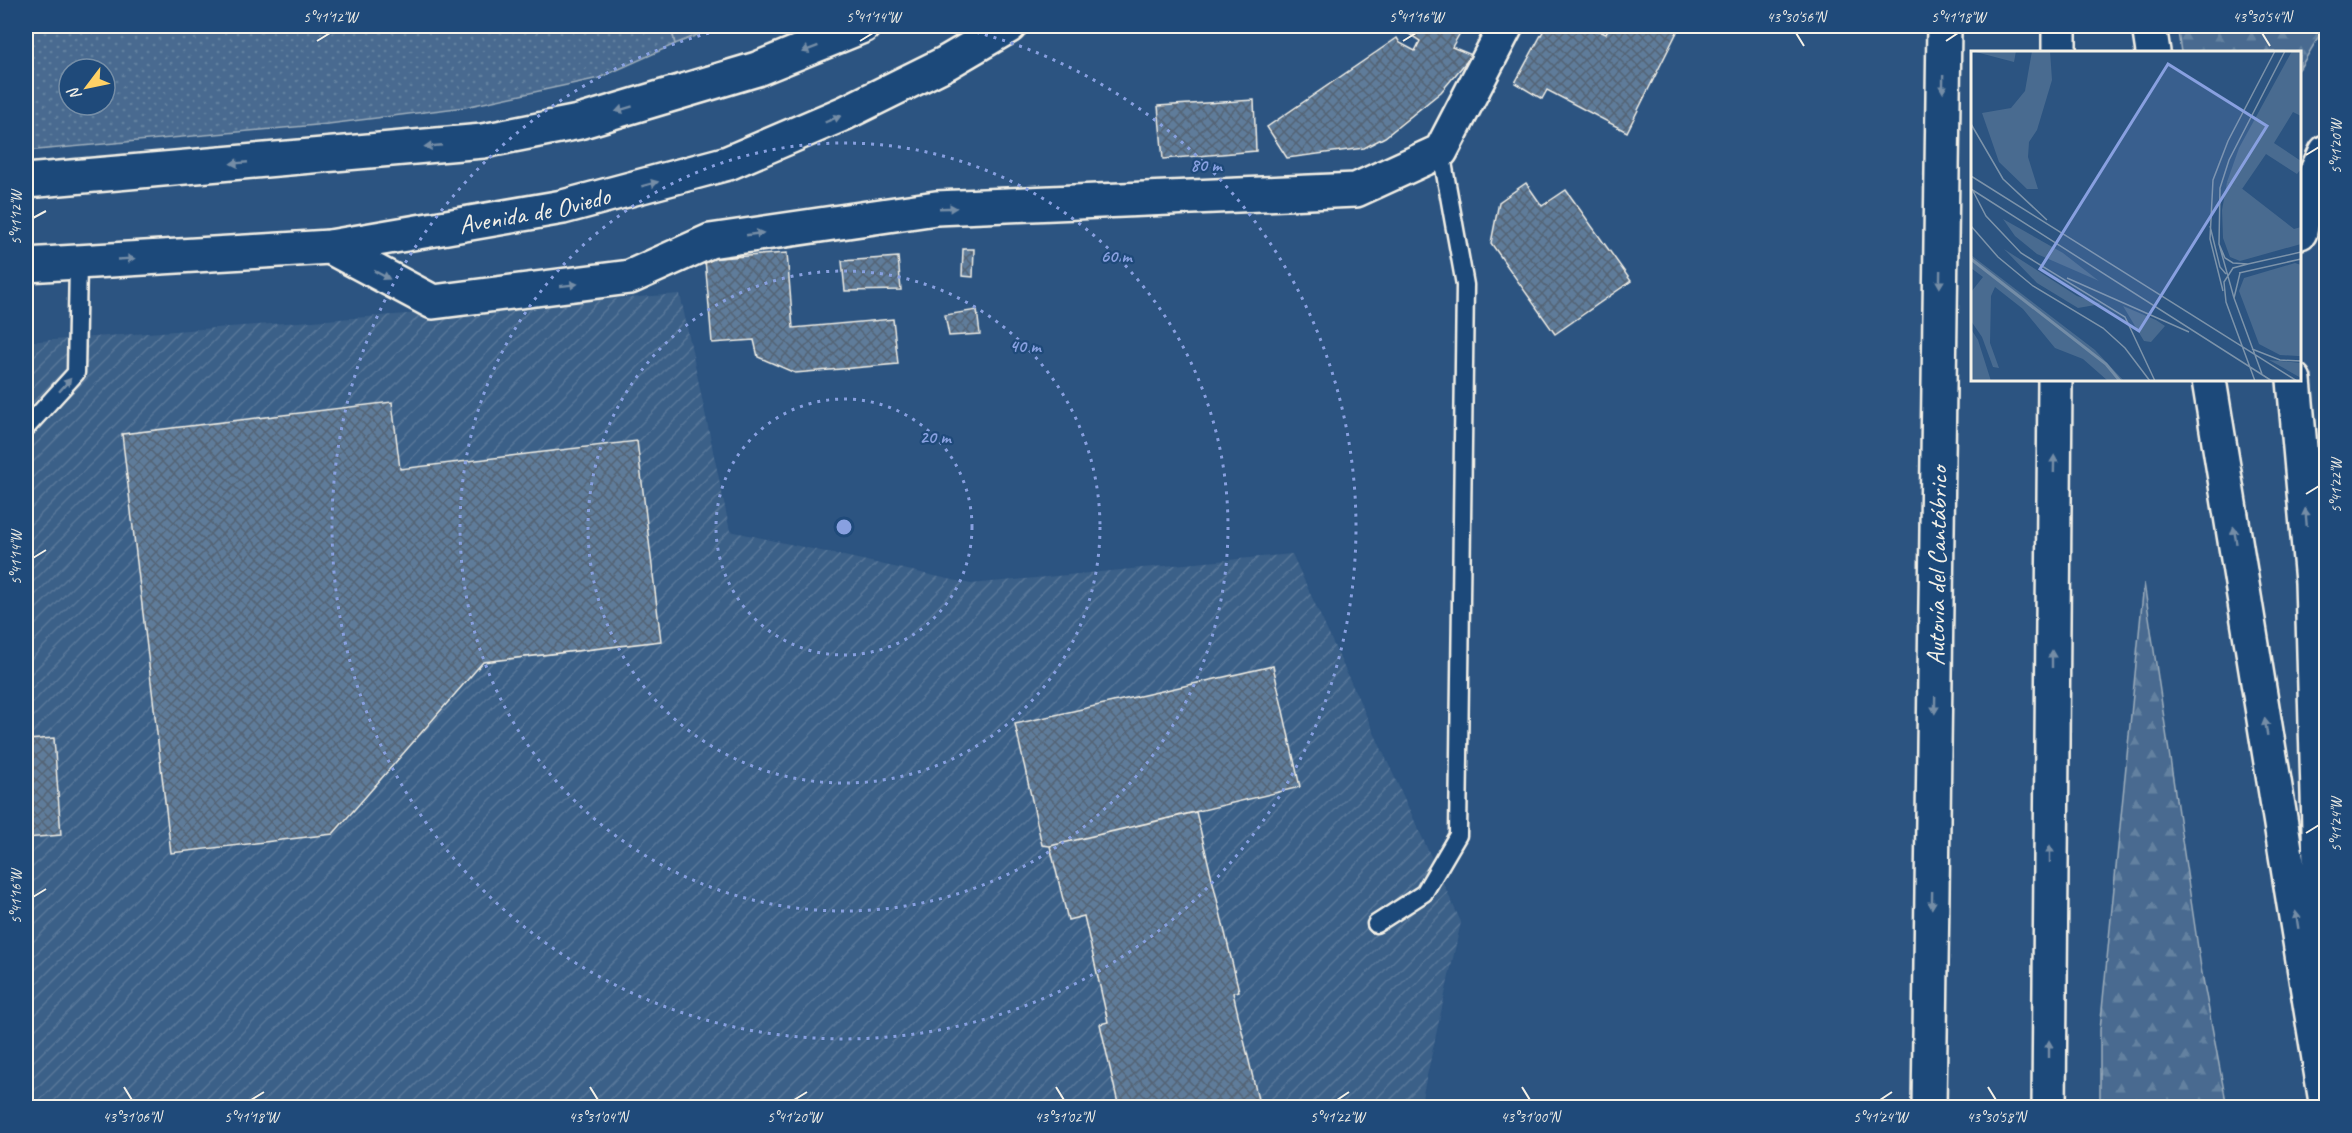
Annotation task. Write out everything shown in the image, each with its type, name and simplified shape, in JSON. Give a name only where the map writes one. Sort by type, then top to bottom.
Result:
[{"type":"main road","points":[[26,181],[483,141],[579,122],[757,69],[863,26]]},
{"type":"main road","name":"Avenida de Oviedo","points":[[26,265],[330,248],[563,207],[728,163],[845,113],[946,63],[1009,26]]},
{"type":"main road","points":[[330,248],[433,302],[630,277],[710,241],[936,208],[1356,190],[1441,151],[1506,26]]},
{"type":"main road","name":"Autovía del Cantábrico","points":[[1929,1107],[1944,26]]},
{"type":"main road","points":[[2059,26],[2059,51]]},
{"type":"main road","points":[[2149,26],[2153,51]]},
{"type":"main road","points":[[2301,227],[2308,190],[2326,152]]},
{"type":"main road","points":[[2049,1107],[2055,381]]},
{"type":"main road","points":[[2208,381],[2326,1102]]},
{"type":"main road","points":[[2294,381],[2312,582],[2326,1107]]},
{"type":"lane","points":[[1376,924],[1424,893],[1458,836],[1465,285],[1441,151]]},
{"type":"lane","points":[[26,428],[76,373],[78,261]]},
{"type":"shaded area","points":[[680,294],[730,531],[971,584],[1292,554],[1461,922],[1420,1107],[26,1108],[26,342]]},
{"type":"green space","points":[[26,26],[671,26],[675,44],[599,78],[465,107],[328,124],[26,151]]},
{"type":"green space","points":[[671,26],[720,26],[675,44]]},
{"type":"green space","points":[[2177,26],[2325,26],[2301,66],[2301,51],[2181,51]]},
{"type":"green space","points":[[2144,583],[2201,968],[2227,1107],[2100,1107],[2100,1030]]},
{"type":"building","points":[[1402,26],[1464,26],[1452,47],[1472,55],[1441,92],[1385,137],[1364,148],[1287,158],[1267,127],[1397,38],[1400,43],[1415,51],[1420,41],[1400,28]]},
{"type":"building","points":[[1546,26],[1589,26],[1606,34],[1610,26],[1680,26],[1627,132],[1547,90],[1542,99],[1515,83]]},
{"type":"building","points":[[1254,100],[1256,151],[1163,159],[1158,106]]},
{"type":"building","points":[[1526,183],[1542,206],[1566,190],[1631,281],[1555,334],[1491,243],[1499,202]]},
{"type":"building","points":[[963,249],[974,249],[973,277],[962,276]]},
{"type":"building","points":[[787,253],[793,328],[893,319],[898,364],[795,373],[758,357],[754,340],[712,343],[705,259]]},
{"type":"building","points":[[898,257],[901,290],[845,291],[842,261]]},
{"type":"building","points":[[977,310],[980,334],[949,336],[945,315]]},
{"type":"building","points":[[392,402],[400,469],[637,441],[661,641],[483,662],[333,834],[171,853],[122,434]]},
{"type":"building","points":[[1273,666],[1300,787],[1050,846],[1042,845],[1015,724]]},
{"type":"building","points":[[54,738],[61,835],[26,838],[26,740]]},
{"type":"building","points":[[1196,812],[1239,991],[1233,993],[1260,1108],[1119,1108],[1100,1024],[1108,1022],[1084,916],[1068,920],[1050,846]]}]
